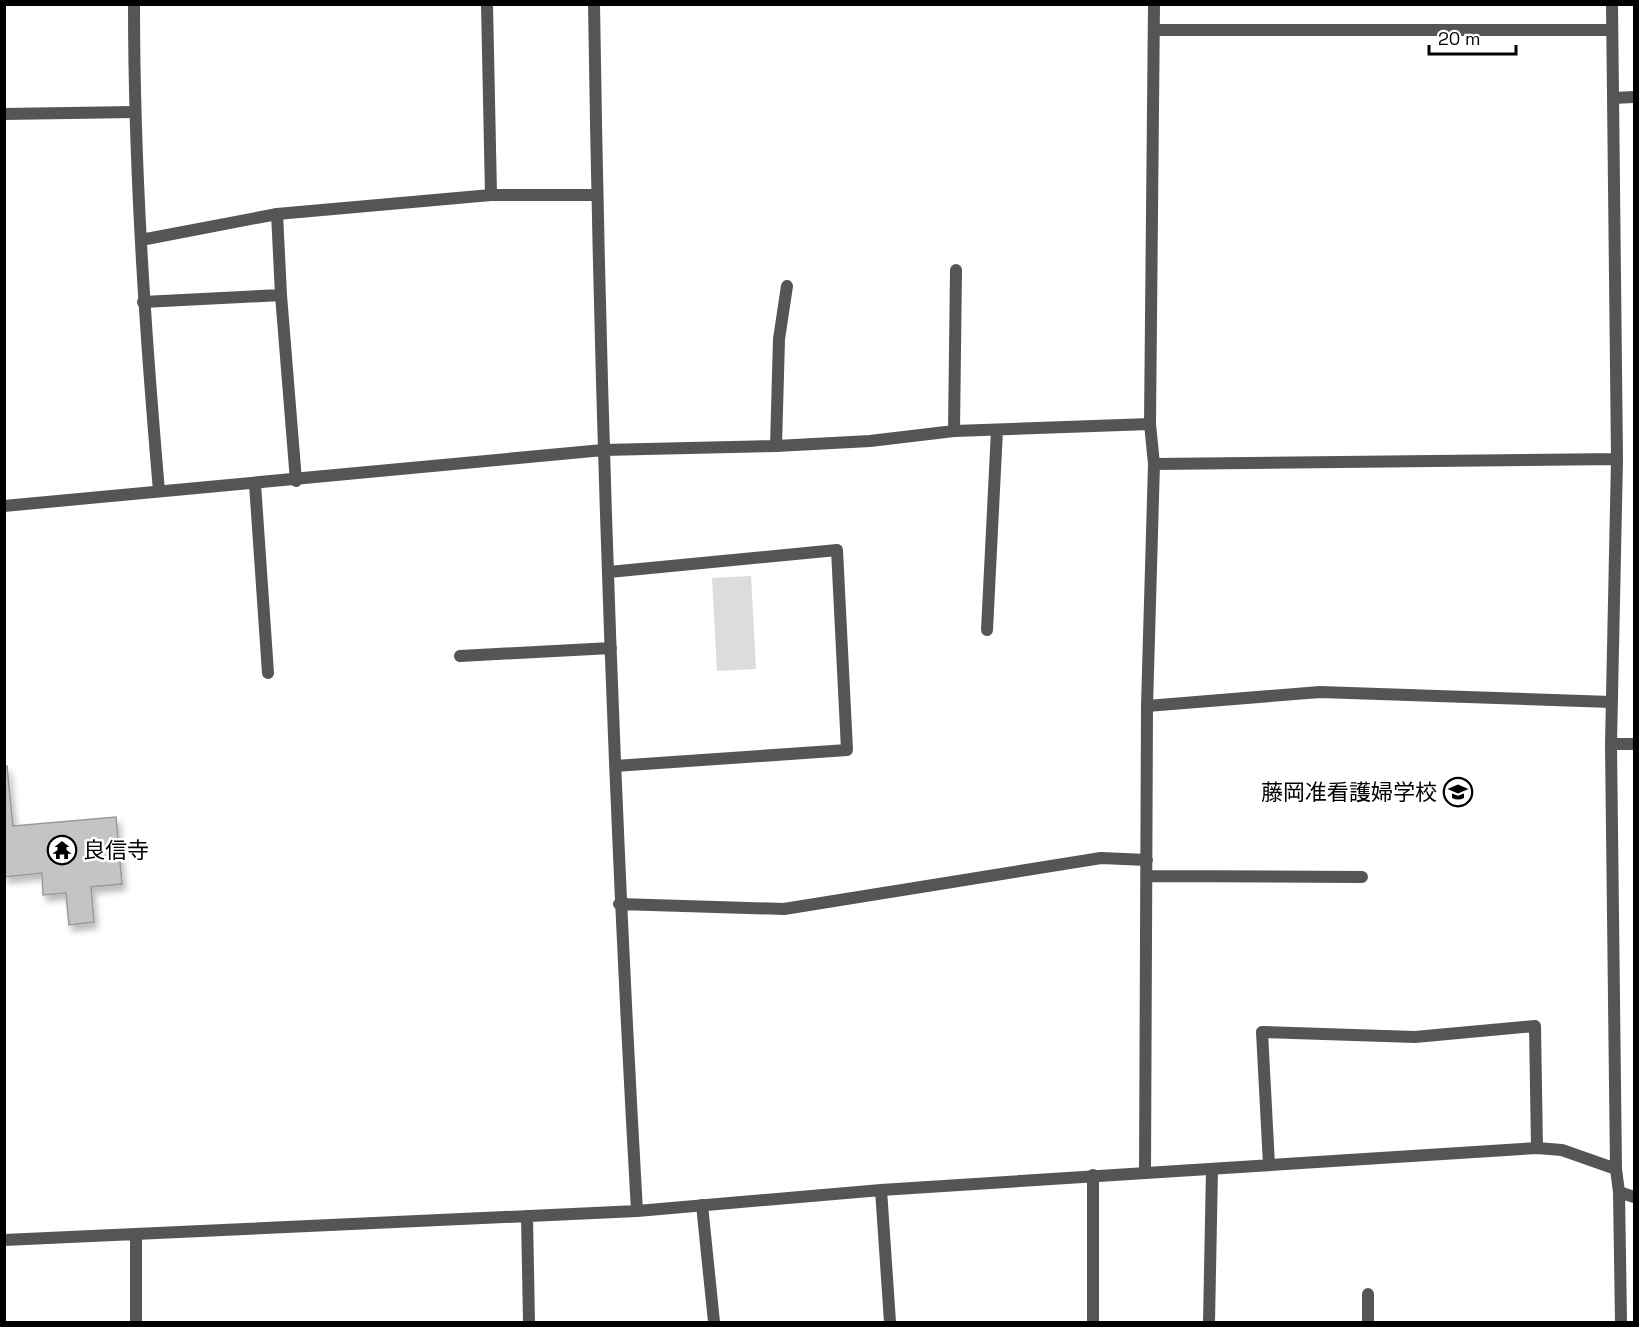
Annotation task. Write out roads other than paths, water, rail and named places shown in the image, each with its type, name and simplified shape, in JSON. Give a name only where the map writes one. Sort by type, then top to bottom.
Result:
[{"type":"street","points":[[134,4],[134,112],[143,302],[159,491]]},
{"type":"street","points":[[487,4],[491,195]]},
{"type":"street","points":[[594,4],[596,195],[603,450],[619,904],[637,1211]]},
{"type":"street","points":[[1145,1172],[1147,706],[1154,464],[1150,424],[1154,4]]},
{"type":"street","points":[[1612,4],[1617,459],[1611,744],[1620,1323]]},
{"type":"street","points":[[1155,30],[1612,30]]},
{"type":"street","points":[[1613,98],[1635,97]]},
{"type":"street","points":[[4,114],[134,112]]},
{"type":"street","points":[[141,240],[277,214],[491,195],[596,195]]},
{"type":"street","points":[[277,214],[280,296],[296,481]]},
{"type":"street","points":[[954,431],[956,270]]},
{"type":"street","points":[[776,446],[779,339],[787,286]]},
{"type":"street","points":[[143,302],[280,296]]},
{"type":"street","points":[[4,506],[296,481],[603,450],[776,446],[870,441],[954,431],[1150,424]]},
{"type":"street","points":[[987,630],[998,430]]},
{"type":"street","points":[[1154,464],[1617,459]]},
{"type":"street","points":[[255,484],[268,673]]},
{"type":"street","points":[[609,572],[837,550],[847,750],[615,766]]},
{"type":"street","points":[[460,656],[611,648]]},
{"type":"street","points":[[1147,706],[1320,692],[1611,702]]},
{"type":"street","points":[[1611,744],[1635,744]]},
{"type":"street","points":[[619,904],[784,909],[1101,858],[1147,860]]},
{"type":"street","points":[[1147,876],[1362,877]]},
{"type":"street","points":[[1269,1165],[1262,1032],[1415,1037],[1534,1026],[1537,1148]]},
{"type":"street","points":[[4,1240],[637,1211],[881,1190],[1537,1148],[1562,1150],[1616,1169]]},
{"type":"street","points":[[1209,1323],[1212,1168]]},
{"type":"street","points":[[1093,1176],[1093,1323]]},
{"type":"street","points":[[881,1190],[890,1323]]},
{"type":"street","points":[[1619,1192],[1635,1197]]},
{"type":"street","points":[[702,1205],[714,1323]]},
{"type":"street","points":[[527,1216],[529,1323]]},
{"type":"street","points":[[136,1234],[136,1323]]},
{"type":"street","points":[[1368,1294],[1368,1323]]},
{"type":"place","name":"藤岡准看護婦学校","points":[[1458,792]]},
{"type":"place","name":"良信寺","points":[[62,850]]}]
